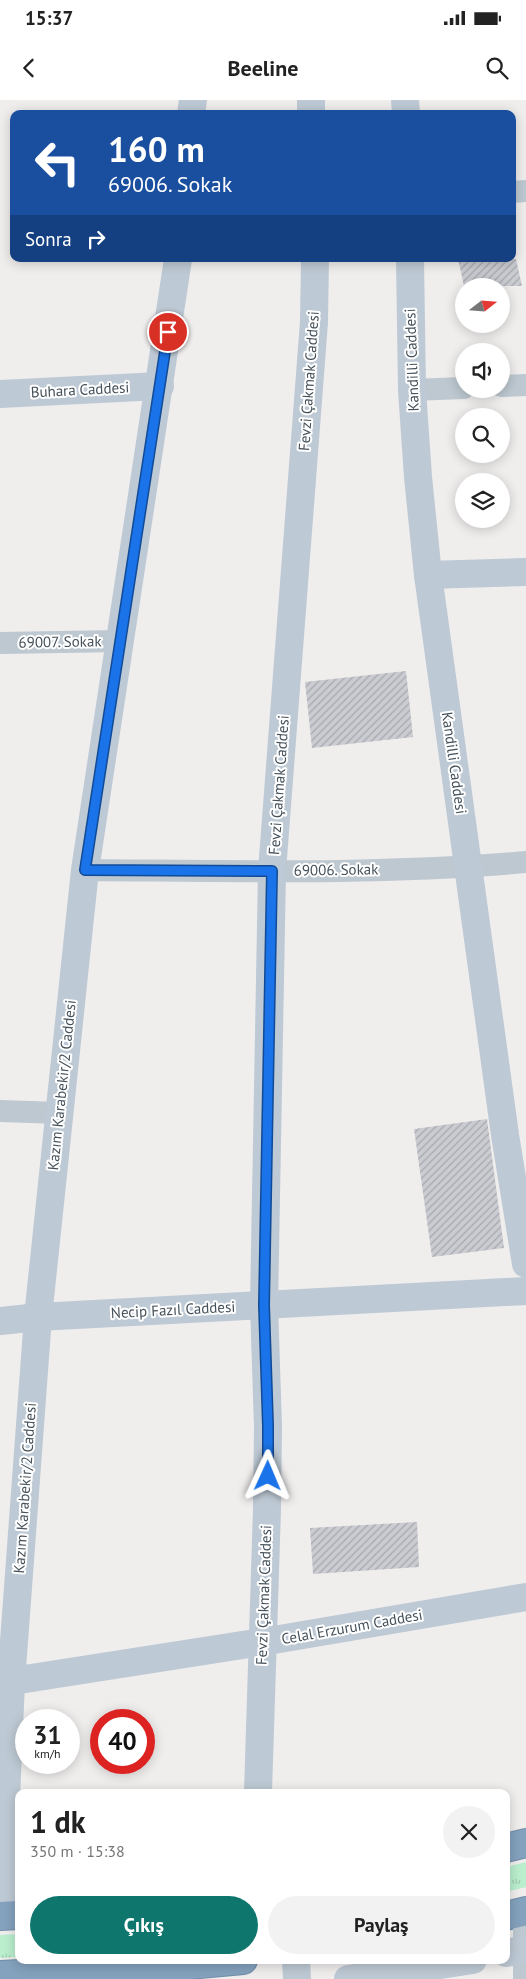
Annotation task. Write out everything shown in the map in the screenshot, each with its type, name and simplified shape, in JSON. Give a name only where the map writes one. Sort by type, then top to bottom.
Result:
[{"type":"highway","points":[[510,1847],[526,1843]]},
{"type":"highway","points":[[12,1976],[200,1964]]},
{"type":"street","name":"Kazım Karabekir/2 Caddesi","points":[[7,1916],[6,1683],[38,1317],[59,1113],[85,870],[178,262]]},
{"type":"street","name":"Fevzi Çakmak Caddesi","points":[[258,1789],[268,1426],[264,1305],[272,871],[314,322],[315,262]]},
{"type":"street","name":"Kandilli Caddesi","points":[[410,262],[412,390],[418,477],[428,575],[505,1134],[526,1264]]},
{"type":"street","points":[[510,385],[526,384]]},
{"type":"street","name":"Buhara Caddesi","points":[[0,394],[160,386]]},
{"type":"street","points":[[412,390],[455,388]]},
{"type":"street","points":[[428,575],[526,572]]},
{"type":"street","name":"69007. Sokak","points":[[0,644],[119,641]]},
{"type":"street","name":"69006. Sokak","points":[[85,870],[339,871],[468,867],[526,862]]},
{"type":"street","points":[[0,1111],[59,1113]]},
{"type":"street","name":"Necip Fazıl Caddesi","points":[[0,1321],[38,1317],[526,1291]]},
{"type":"street","name":"Celal Erzurum Caddesi","points":[[6,1683],[526,1597]]},
{"type":"street","points":[[519,1913],[519,1950],[524,1979]]},
{"type":"street","points":[[296,1964],[297,1979]]},
{"type":"street","points":[[348,1979],[447,1964]]},
{"type":"green space","points":[[526,1862],[526,1887],[510,1891],[510,1866]]},
{"type":"green space","points":[[15,1934],[15,1957],[0,1958],[0,1935]]},
{"type":"building","points":[[516,259],[522,286],[510,286],[510,278],[462,278],[459,262],[516,262]]},
{"type":"building","points":[[406,671],[413,737],[312,748],[305,682]]},
{"type":"building","points":[[487,1119],[504,1248],[432,1257],[414,1129]]},
{"type":"building","points":[[417,1522],[419,1567],[313,1574],[310,1528]]},
{"type":"route","points":[[168,332],[85,870],[272,871],[264,1305],[268,1476]]}]
